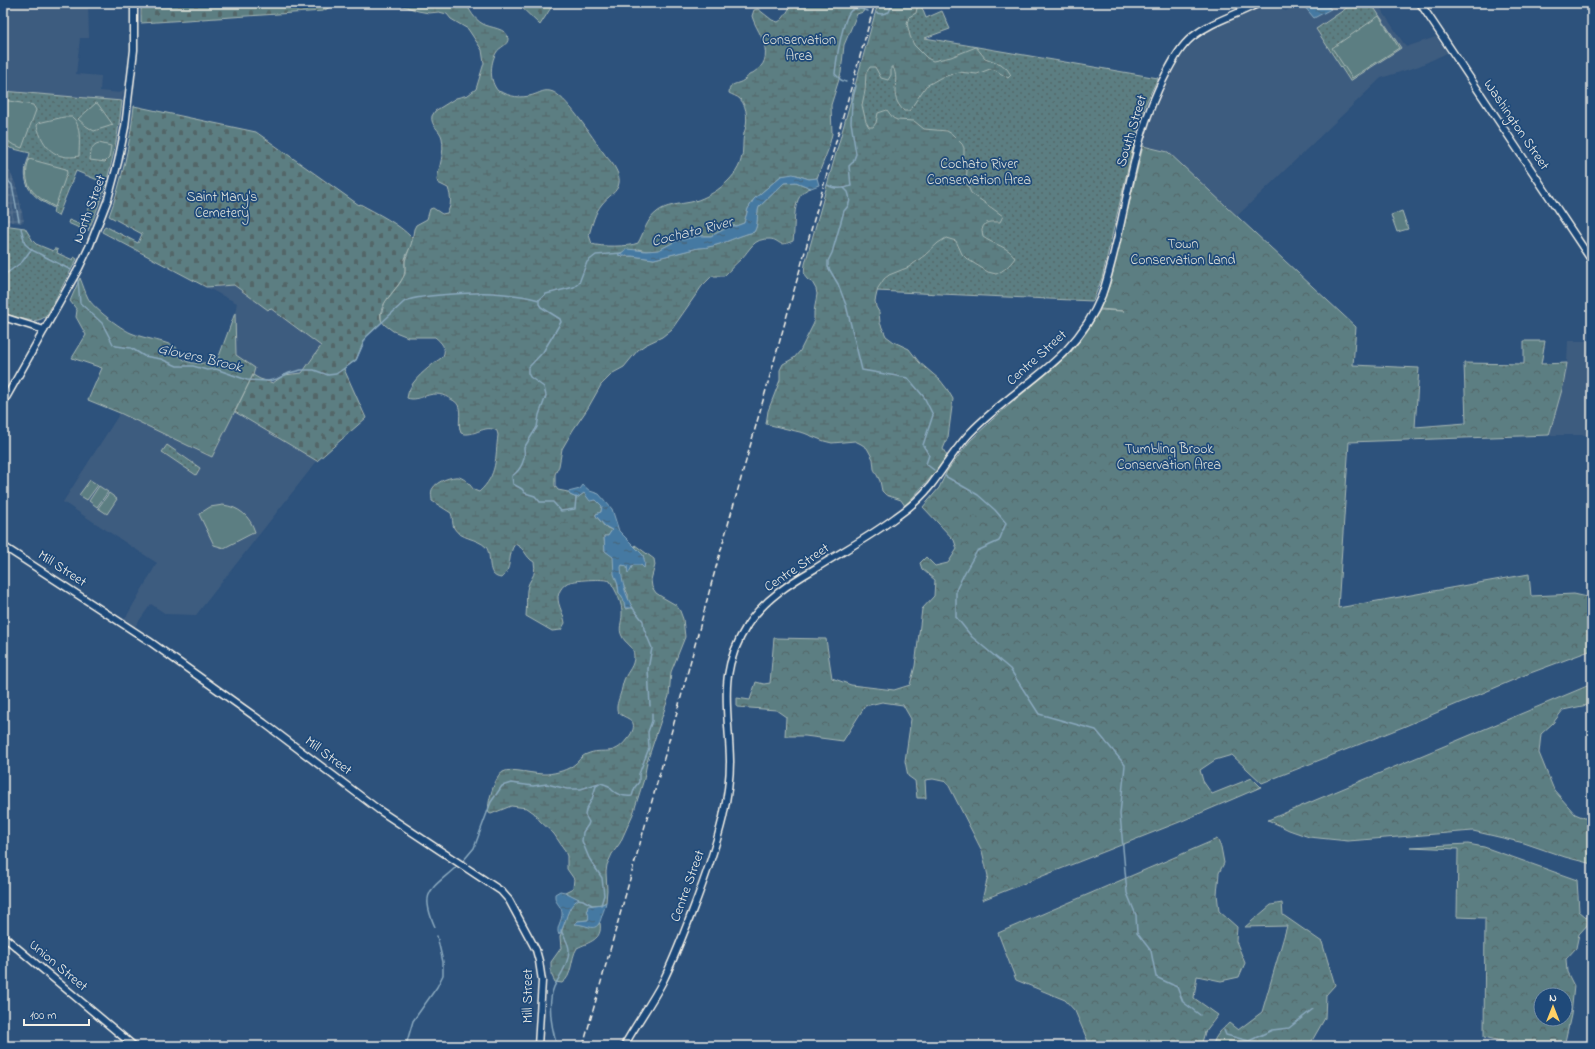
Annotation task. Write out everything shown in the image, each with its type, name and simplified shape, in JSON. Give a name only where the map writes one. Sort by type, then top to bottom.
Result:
[{"type":"main road","name":"North Street","points":[[3,403],[79,268],[104,212],[115,174],[124,134],[133,63],[135,32],[134,3]]},
{"type":"main road","name":"South Street","points":[[1096,309],[1106,283],[1142,133],[1149,110],[1163,78],[1179,52],[1193,37],[1214,23],[1258,4],[1265,3]]},
{"type":"main road","name":"Washington Street","points":[[1420,3],[1592,261]]},
{"type":"main road","name":"Centre Street","points":[[624,1046],[660,987],[672,962],[716,843],[725,806],[729,773],[726,684],[734,652],[746,627],[763,605],[783,589],[891,521],[913,504],[928,489],[960,445],[974,429],[1045,370],[1070,347],[1083,331],[1096,309]]},
{"type":"main road","points":[[3,317],[44,330]]},
{"type":"main road","name":"Mill Street","points":[[3,546],[149,641],[264,723],[379,810],[501,892],[509,900],[536,950],[539,961],[542,981],[538,1046]]},
{"type":"main road","name":"Union Street","points":[[3,936],[134,1046]]},
{"type":"shaded area","points":[[3,3],[88,3],[89,38],[80,38],[76,74],[101,76],[100,91],[119,93],[124,89],[122,101],[3,91]]},
{"type":"shaded area","points":[[1292,3],[1377,3],[1406,47],[1436,37],[1447,53],[1419,66],[1381,78],[1237,216],[1168,152],[1143,146],[1151,118],[1170,76],[1180,58],[1191,45],[1209,31],[1257,9],[1272,6],[1286,11],[1294,6]]},
{"type":"shaded area","points":[[3,164],[10,172],[16,185],[24,221],[21,223],[3,221]]},
{"type":"shaded area","points":[[234,285],[268,310],[270,308],[321,346],[302,373],[284,375],[273,383],[260,379],[256,376],[251,376],[235,366],[235,313],[237,303],[206,287]]},
{"type":"shaded area","points":[[1568,341],[1592,341],[1592,435],[1549,435],[1563,386],[1567,363]]},
{"type":"shaded area","points":[[235,412],[317,461],[196,615],[166,614],[151,604],[134,628],[124,621],[157,563],[63,502],[120,413],[212,457]]},
{"type":"shaded area","points":[[1592,435],[1592,471],[1588,471]]},
{"type":"green space","points":[[141,3],[337,3],[323,11],[141,23]]},
{"type":"green space","name":"Conservation Area","points":[[386,3],[466,3],[477,20],[505,32],[508,40],[496,53],[491,72],[493,82],[498,91],[511,96],[520,97],[543,91],[550,91],[556,94],[578,117],[604,154],[613,164],[618,174],[618,186],[597,211],[589,235],[592,244],[608,246],[622,246],[638,243],[650,219],[657,212],[669,206],[691,202],[706,197],[721,187],[734,174],[741,160],[743,136],[746,125],[746,111],[743,102],[729,93],[729,89],[732,85],[742,82],[761,66],[765,57],[764,44],[752,16],[754,10],[758,9],[772,20],[778,22],[783,18],[794,3],[859,3],[864,9],[863,12],[857,14],[844,45],[841,73],[831,105],[832,134],[828,150],[817,178],[809,179],[797,175],[781,176],[754,199],[748,209],[744,223],[731,226],[711,236],[699,236],[676,241],[659,250],[646,251],[638,249],[621,256],[654,259],[698,248],[713,246],[754,232],[759,207],[784,183],[796,182],[811,188],[804,191],[797,203],[793,241],[782,244],[770,239],[760,240],[753,245],[724,276],[712,276],[702,286],[672,329],[662,337],[638,350],[624,367],[613,373],[601,385],[562,449],[559,466],[555,474],[555,486],[558,490],[568,492],[570,495],[577,498],[584,493],[588,498],[596,500],[602,506],[601,512],[596,514],[596,516],[605,527],[612,530],[608,536],[604,536],[605,551],[613,556],[619,593],[623,598],[625,608],[627,609],[632,607],[628,599],[628,594],[622,583],[620,567],[622,565],[627,566],[628,573],[633,565],[641,565],[644,568],[643,555],[636,549],[635,545],[654,559],[655,565],[651,580],[652,587],[656,593],[676,605],[680,611],[683,619],[685,637],[671,672],[669,696],[647,762],[644,779],[633,814],[620,843],[612,854],[607,865],[606,902],[603,904],[592,905],[587,909],[589,916],[588,920],[578,921],[575,924],[594,926],[600,923],[599,933],[594,940],[577,948],[573,957],[570,972],[566,980],[562,983],[555,982],[551,974],[551,962],[561,948],[560,937],[571,904],[575,901],[573,897],[565,892],[573,888],[574,879],[567,869],[567,856],[554,834],[534,813],[527,808],[511,806],[491,814],[489,813],[488,809],[490,798],[497,779],[503,772],[511,770],[542,774],[555,773],[566,770],[577,763],[585,755],[598,751],[612,750],[622,745],[632,733],[633,724],[630,719],[618,712],[617,706],[624,680],[633,663],[634,652],[623,639],[620,628],[622,615],[621,606],[617,593],[610,581],[582,580],[567,583],[560,590],[558,596],[565,623],[561,630],[552,631],[526,616],[527,590],[529,582],[534,574],[534,562],[519,546],[515,544],[511,552],[509,566],[505,575],[501,578],[496,576],[491,570],[489,555],[486,547],[457,532],[453,526],[451,513],[432,501],[431,493],[435,485],[449,478],[459,477],[464,479],[474,490],[479,492],[485,486],[493,473],[496,459],[497,431],[493,429],[484,429],[470,434],[461,433],[459,426],[460,412],[458,405],[456,402],[442,395],[431,394],[417,399],[407,398],[413,383],[443,356],[444,348],[435,337],[408,337],[393,331],[381,320],[381,314],[385,302],[405,274],[405,261],[416,225],[427,219],[430,209],[433,208],[442,214],[447,213],[450,207],[448,188],[438,183],[437,180],[443,144],[441,135],[432,122],[432,116],[435,111],[456,98],[468,95],[476,89],[484,63],[482,50],[468,29],[451,19],[447,14],[439,12],[429,13]]},
{"type":"green space","points":[[517,3],[554,3],[540,25]]},
{"type":"green space","points":[[878,3],[918,3],[916,13],[909,17],[907,23],[914,45],[927,58],[933,61],[951,57],[976,47],[985,58],[1001,64],[1011,75],[1008,78],[995,70],[990,69],[977,74],[959,72],[940,78],[926,86],[909,111],[904,111],[896,99],[896,78],[893,67],[891,67],[891,75],[888,80],[881,78],[875,67],[870,67],[866,73],[865,91],[862,105],[866,122],[869,127],[873,127],[876,123],[878,113],[887,110],[893,118],[897,120],[914,121],[924,129],[947,131],[952,134],[964,148],[962,162],[967,170],[966,181],[971,193],[1003,216],[1000,222],[986,223],[982,230],[983,237],[1005,248],[1013,254],[1015,258],[1007,268],[996,274],[988,272],[967,259],[962,254],[956,241],[946,238],[909,267],[889,275],[884,279],[878,288],[875,301],[876,307],[879,312],[880,323],[886,336],[894,342],[909,349],[919,362],[940,380],[953,399],[948,437],[943,449],[947,456],[933,475],[905,506],[901,500],[886,495],[882,491],[880,481],[874,469],[873,459],[867,448],[861,444],[855,441],[832,443],[804,433],[766,424],[768,411],[780,380],[780,370],[783,364],[794,358],[800,351],[814,323],[817,294],[812,282],[807,279],[804,272],[805,264]]},
{"type":"green space","name":"Cochato River Conservation Area","points":[[881,3],[920,3],[926,18],[942,11],[950,29],[925,38],[1158,78],[1145,105],[1137,130],[1102,278],[1093,301],[876,291],[850,128]]},
{"type":"green space","points":[[1354,3],[1371,3],[1401,48],[1350,81],[1316,29]]},
{"type":"green space","points":[[1379,16],[1399,48],[1352,78],[1332,48]]},
{"type":"green space","points":[[3,91],[122,101],[114,152],[106,184],[88,231],[89,227],[86,226],[84,230],[68,223],[69,220],[82,225],[100,181],[76,171],[58,216],[53,213],[54,208],[31,192],[28,187],[25,174],[30,153],[10,148],[3,141]]},
{"type":"green space","points":[[3,100],[33,105],[36,110],[22,148],[12,144],[3,137]]},
{"type":"green space","points":[[96,103],[113,125],[94,131],[78,119]]},
{"type":"green space","name":"Saint Mary's Cemetery","points":[[134,106],[256,132],[359,205],[360,204],[388,219],[412,238],[405,259],[404,275],[381,310],[380,316],[382,322],[366,337],[356,360],[344,369],[366,418],[317,461],[235,412],[253,375],[273,383],[284,375],[302,373],[321,346],[270,308],[268,310],[234,285],[206,287],[102,232],[105,226],[138,243],[142,234],[109,216],[125,162]]},
{"type":"green space","points":[[64,117],[72,117],[77,124],[79,130],[79,156],[63,156],[51,151],[40,134],[37,126],[38,123]]},
{"type":"green space","points":[[99,143],[111,146],[109,158],[105,162],[90,160],[92,147]]},
{"type":"green space","points":[[1143,146],[1168,152],[1356,327],[1353,365],[1419,368],[1415,427],[1466,423],[1464,363],[1524,364],[1524,341],[1545,341],[1541,364],[1567,363],[1563,386],[1549,435],[1349,442],[1338,608],[1529,574],[1531,596],[1574,594],[1592,598],[1592,650],[1525,675],[1403,727],[1262,783],[1232,755],[1215,760],[1200,770],[1203,781],[1212,794],[1252,778],[1261,787],[1182,821],[982,900],[988,876],[982,851],[947,782],[933,779],[925,780],[926,798],[917,798],[915,781],[908,776],[905,761],[911,719],[903,705],[882,702],[865,706],[843,741],[805,736],[785,736],[786,717],[776,710],[737,707],[737,698],[750,700],[756,682],[764,684],[770,683],[774,638],[826,639],[832,678],[851,685],[894,690],[910,685],[915,666],[922,609],[934,596],[935,580],[922,569],[920,563],[926,557],[935,566],[948,563],[957,549],[954,540],[923,507],[939,488],[947,471],[970,441],[993,419],[1071,352],[1086,333],[1100,310],[1124,311],[1100,309],[1110,284]]},
{"type":"green space","points":[[29,159],[66,169],[67,173],[55,207],[35,194],[31,189],[27,176]]},
{"type":"green space","points":[[1402,211],[1408,229],[1397,232],[1391,215]]},
{"type":"green space","points":[[3,225],[25,228],[36,244],[53,251],[56,249],[58,250],[57,253],[73,260],[74,257],[77,259],[47,315],[37,320],[26,320],[3,313]]},
{"type":"green space","points":[[80,278],[87,296],[95,307],[120,327],[142,337],[176,347],[179,355],[183,359],[192,363],[203,363],[218,359],[235,313],[236,355],[255,368],[253,375],[212,457],[120,413],[88,400],[102,368],[72,358],[86,335],[76,317],[77,310],[70,301]]},
{"type":"green space","points":[[167,445],[200,468],[196,475],[162,452]]},
{"type":"green space","points":[[90,480],[98,485],[87,500],[79,495]]},
{"type":"green space","points":[[99,486],[108,492],[97,507],[89,501]]},
{"type":"green space","points":[[109,493],[117,499],[107,514],[98,508]]},
{"type":"green space","points":[[223,505],[239,510],[243,513],[250,521],[255,532],[224,548],[214,545],[199,514],[210,507]]},
{"type":"green space","points":[[1592,684],[1592,704],[1563,710],[1553,723],[1541,734],[1539,753],[1554,790],[1575,814],[1592,821],[1592,864],[1565,857],[1524,843],[1473,831],[1348,841],[1309,837],[1268,820]]},
{"type":"green space","points":[[1217,839],[1221,847],[1224,863],[1219,873],[1217,894],[1219,911],[1237,927],[1236,941],[1245,963],[1239,977],[1221,981],[1197,976],[1194,998],[1218,1015],[1205,1032],[1201,1046],[1090,1046],[1075,1011],[1065,1000],[1016,980],[998,933]]},
{"type":"green space","points":[[1468,844],[1484,847],[1577,880],[1579,911],[1591,921],[1579,934],[1576,948],[1566,959],[1567,972],[1574,986],[1573,996],[1573,987],[1533,987],[1533,1027],[1568,1027],[1564,1046],[1522,1046],[1484,1037],[1485,918],[1457,917],[1458,849],[1410,847]]},
{"type":"green space","points":[[1282,903],[1283,915],[1322,942],[1335,985],[1326,995],[1325,1018],[1309,1046],[1213,1046],[1217,1036],[1229,1023],[1238,1030],[1262,1012],[1287,926],[1245,927],[1271,905]]},
{"type":"water","points":[[1304,3],[1321,4],[1331,9],[1314,18],[1304,6]]},
{"type":"water","points":[[793,174],[809,179],[817,178],[819,185],[811,188],[796,182],[784,183],[759,207],[754,232],[713,246],[698,248],[654,259],[618,255],[627,249],[646,251],[659,250],[676,241],[699,236],[711,236],[731,226],[744,223],[748,209],[754,199],[781,176]]},
{"type":"water","points":[[583,485],[590,491],[599,494],[612,509],[619,531],[643,555],[645,563],[644,568],[641,565],[633,565],[628,574],[627,566],[622,565],[621,567],[624,588],[633,608],[625,608],[624,600],[619,593],[614,574],[613,557],[605,551],[604,536],[608,536],[612,530],[605,526],[596,516],[596,514],[601,512],[602,506],[596,500],[590,501],[584,493],[577,498],[570,495],[568,492],[580,489]]},
{"type":"water","points":[[560,891],[579,899],[569,910],[559,935],[558,927],[562,912],[556,900],[555,894]]},
{"type":"water","points":[[606,902],[598,925],[592,927],[574,924],[578,921],[588,920],[588,906],[603,904]]},
{"type":"waterway","name":"Cochato River","points":[[876,13],[882,14],[889,12],[893,3]]},
{"type":"waterway","name":"Cochato River","points":[[846,82],[841,80],[835,74],[840,39],[843,29],[849,13],[852,10],[860,9],[868,11]]},
{"type":"waterway","name":"Cochato River","points":[[827,185],[839,188],[851,186],[849,166],[853,162],[856,154],[851,122],[852,102],[856,86],[855,84]]},
{"type":"waterway","points":[[3,175],[12,185],[19,221]]},
{"type":"waterway","points":[[844,188],[848,192],[848,207],[844,211],[832,253],[828,261],[828,267],[838,284],[846,305],[862,370],[908,378],[924,397],[933,415],[923,445],[929,455],[926,464],[934,470]]},
{"type":"waterway","points":[[21,228],[25,244],[32,250]]},
{"type":"waterway","name":"Glovers Brook","points":[[3,276],[22,262],[32,250],[71,270]]},
{"type":"waterway","name":"Cochato River","points":[[576,497],[575,509],[561,511],[553,502],[540,502],[535,496],[525,493],[522,489],[513,484],[512,476],[518,471],[522,464],[524,448],[537,427],[539,415],[546,396],[544,387],[530,377],[528,368],[543,352],[561,322],[560,319],[541,307],[539,300],[546,294],[574,287],[579,283],[587,262],[596,255],[622,253]]},
{"type":"waterway","name":"Glovers Brook","points":[[78,280],[80,303],[102,323],[113,344],[116,346],[131,348],[144,356],[161,359],[177,366],[193,366],[207,370],[216,369],[247,380],[268,381],[301,370],[314,370],[328,375],[336,374],[356,360],[366,337],[404,302],[410,300],[446,294],[485,293],[516,295],[539,300]]},
{"type":"waterway","points":[[945,476],[978,495],[995,510],[1006,523],[999,541],[977,551],[965,572],[956,590],[956,617],[972,637],[1010,669],[1039,714],[1096,730],[1125,765],[1120,814],[1127,893],[1136,915],[1137,933],[1151,951],[1156,977],[1177,987],[1183,1002],[1200,1015]]},
{"type":"waterway","name":"Cochato River","points":[[632,607],[643,621],[644,629],[652,648],[648,669],[650,706]]},
{"type":"waterway","name":"Cochato River","points":[[601,905],[604,895],[602,878],[589,858],[582,841],[583,832],[589,822],[585,815],[586,810],[592,799],[596,786],[601,783],[609,786],[613,791],[619,794],[632,796],[635,787],[639,782],[639,774],[649,748],[648,732],[652,721],[652,713]]},
{"type":"waterway","points":[[463,861],[474,848],[491,802],[502,786],[511,783],[533,786],[547,784],[567,789],[581,789],[599,783]]},
{"type":"waterway","points":[[435,927],[428,906],[430,892],[456,867]]},
{"type":"waterway","name":"Cochato River","points":[[578,899],[592,905]]},
{"type":"waterway","name":"Cochato River","points":[[557,1046],[553,1032],[551,1001],[554,987],[566,965],[569,955],[568,944],[561,930]]},
{"type":"waterway","points":[[406,1045],[413,1021],[437,987],[443,975],[443,962],[437,936]]},
{"type":"waterway","points":[[1224,1030],[1226,1035],[1249,1041],[1272,1030],[1289,1028],[1313,1009]]},
{"type":"railway","points":[[583,1046],[875,3]]},
{"type":"park label","name":"Town Conservation Land","points":[[1183,252]]},
{"type":"park label","name":"Tumbling Brook Conservation Area","points":[[1169,458]]}]
